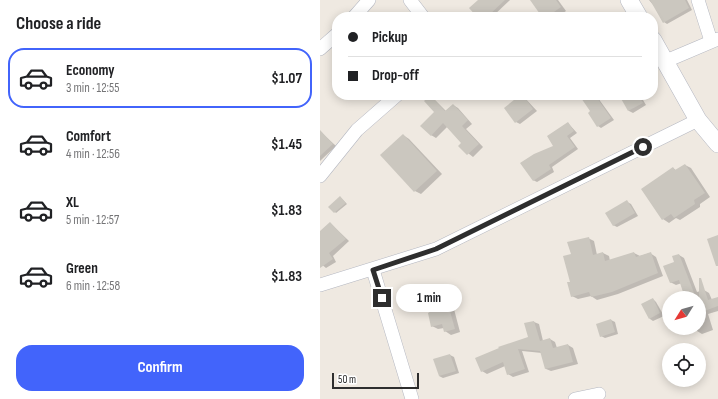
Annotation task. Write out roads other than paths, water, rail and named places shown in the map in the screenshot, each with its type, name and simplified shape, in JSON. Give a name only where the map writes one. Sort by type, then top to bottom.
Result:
[{"type":"street","points":[[358,12],[369,0]]},
{"type":"street","points":[[410,0],[419,12]]},
{"type":"street","points":[[629,0],[636,12]]},
{"type":"street","points":[[666,61],[714,40],[698,0]]},
{"type":"street","points":[[320,49],[332,38]]},
{"type":"street","points":[[658,48],[698,120],[718,144]]},
{"type":"street","points":[[320,176],[357,130],[391,100]]},
{"type":"street","points":[[320,285],[373,270],[436,249],[698,120]]},
{"type":"street","points":[[373,270],[412,399]]},
{"type":"street","points":[[575,399],[599,394]]}]
